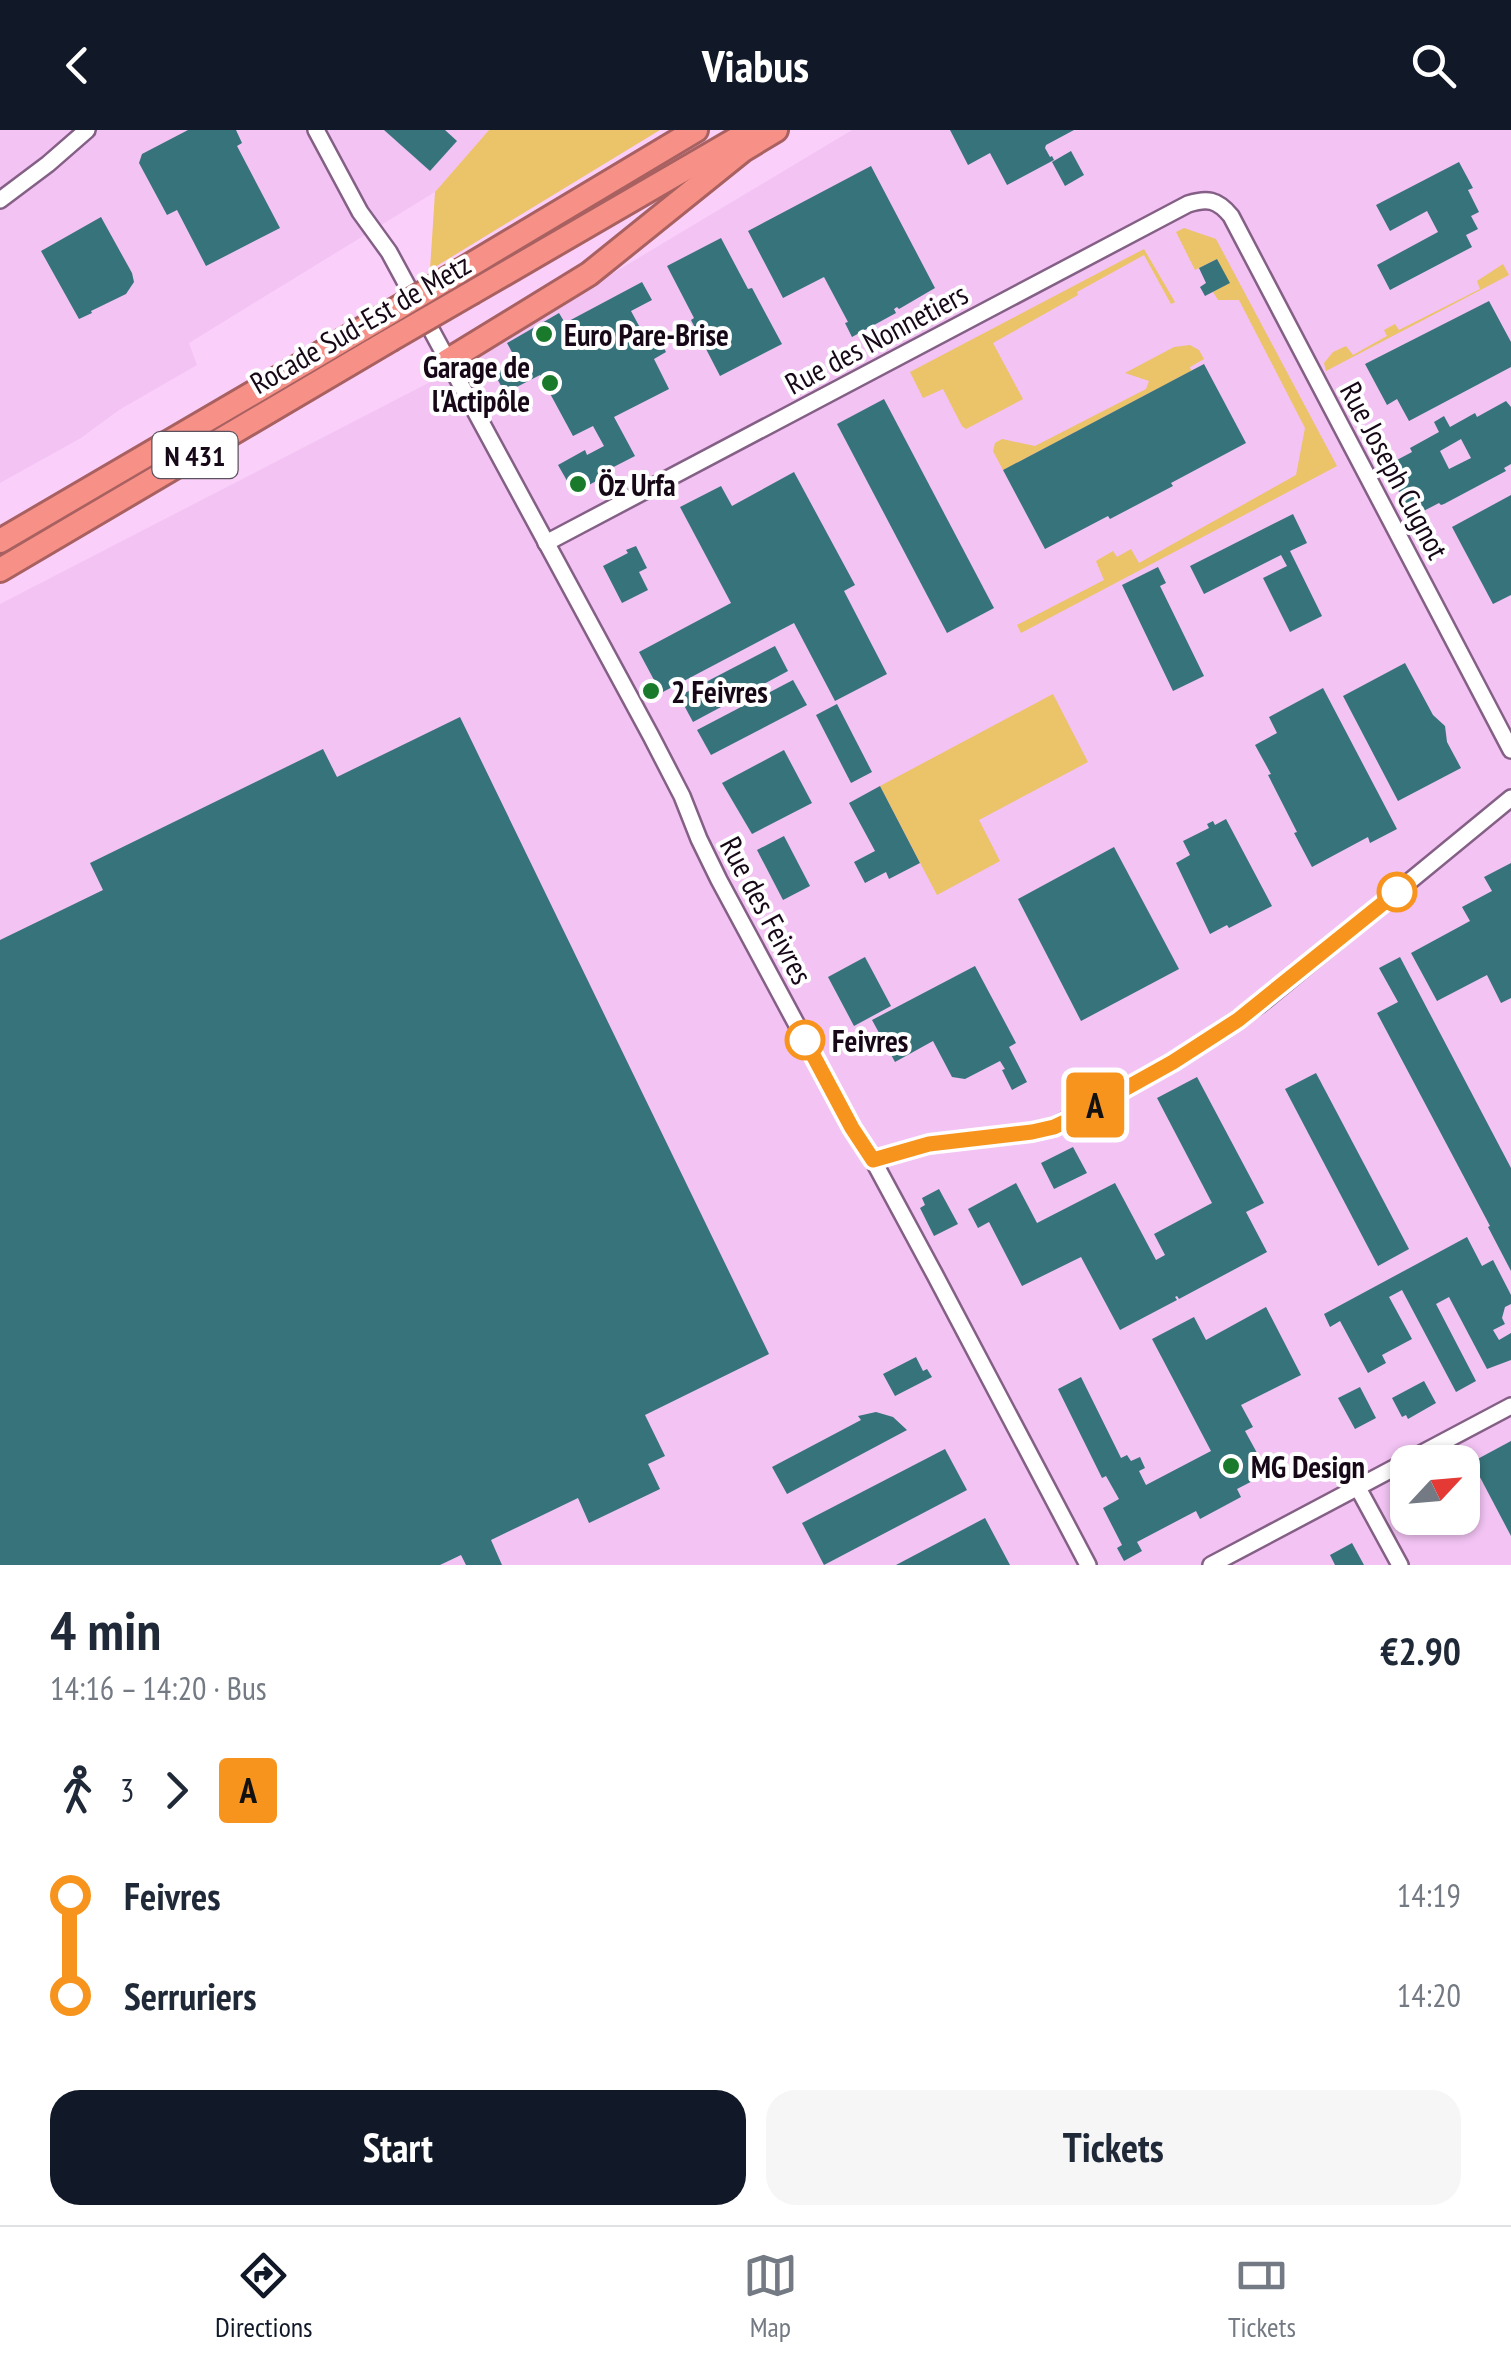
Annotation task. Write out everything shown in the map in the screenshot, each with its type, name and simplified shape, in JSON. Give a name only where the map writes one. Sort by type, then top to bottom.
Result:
[{"type":"highway","name":"Rocade Sud-Est de Metz","points":[[0,570],[383,330],[462,270],[696,130]]},
{"type":"highway","name":"Rocade Sud-Est de Metz","points":[[0,541],[383,330],[473,292],[752,130]]},
{"type":"highway","points":[[447,361],[589,274],[743,150],[776,130]]},
{"type":"street","points":[[0,200],[87,130]]},
{"type":"street","name":"Rue des Feivres","points":[[316,130],[360,212],[389,252],[562,570],[682,796],[719,880],[1088,1565]]},
{"type":"street","name":"Rue des Nonnetiers","points":[[546,543],[1188,204],[1214,200],[1231,216]]},
{"type":"street","name":"Rue Joseph Cugnot","points":[[1231,216],[1511,750]]},
{"type":"street","points":[[873,1160],[929,1144],[1054,1127],[1173,1062],[1260,1004],[1511,798]]},
{"type":"street","points":[[1211,1565],[1511,1406]]},
{"type":"street","points":[[1358,1488],[1400,1565]]},
{"type":"shaded area","points":[[0,130],[489,130],[435,192],[189,343],[197,365],[119,410],[81,438],[0,483]]},
{"type":"shaded area","points":[[489,130],[660,130],[430,270],[435,192]]},
{"type":"shaded area","points":[[852,130],[1511,130],[1511,1565],[0,1565],[0,604],[438,378]]},
{"type":"shaded area","points":[[1184,228],[1216,239],[1337,466],[1021,633],[1017,625],[1104,580],[1096,561],[1113,551],[1117,557],[1131,549],[1139,563],[1296,475],[1305,428],[1239,300],[1218,300],[1213,292],[1229,283],[1217,259],[1195,270],[1176,232]]},
{"type":"shaded area","points":[[1144,249],[1175,302],[1171,304],[1144,255],[993,343],[1023,399],[966,429],[943,389],[923,398],[910,372]]},
{"type":"shaded area","points":[[1503,264],[1509,275],[1326,371],[1324,363],[1333,352],[1346,346],[1353,355],[1387,336],[1384,330],[1395,324],[1399,330],[1480,289],[1477,281]]},
{"type":"shaded area","points":[[1190,345],[1204,359],[1190,367],[1191,371],[1003,470],[993,451],[995,443],[1002,439],[1035,446],[1146,389],[1149,381],[1125,373],[1174,347]]},
{"type":"shaded area","points":[[1053,694],[1088,762],[979,820],[1000,861],[937,895],[880,786]]},
{"type":"building","points":[[188,130],[236,130],[242,143],[237,146],[280,228],[206,266],[177,210],[167,215],[139,163],[142,154]]},
{"type":"building","points":[[384,130],[445,130],[457,141],[430,171]]},
{"type":"building","points":[[950,130],[1074,130],[1046,145],[1054,160],[1007,185],[990,153],[968,165]]},
{"type":"building","points":[[1071,151],[1084,175],[1065,186],[1052,162]]},
{"type":"building","points":[[1459,162],[1473,188],[1468,190],[1479,212],[1471,216],[1478,229],[1466,235],[1472,247],[1390,290],[1377,265],[1438,232],[1427,211],[1390,231],[1376,205]]},
{"type":"building","points":[[871,166],[935,288],[852,337],[824,277],[783,298],[748,231]]},
{"type":"building","points":[[101,217],[134,282],[126,294],[79,319],[41,251]]},
{"type":"building","points":[[721,238],[782,344],[720,376],[667,266]]},
{"type":"building","points":[[1217,259],[1230,283],[1205,296],[1200,287],[1206,283],[1199,268]]},
{"type":"building","points":[[642,282],[652,300],[631,311],[644,335],[654,329],[666,352],[654,359],[669,389],[614,417],[635,456],[574,493],[558,465],[585,450],[587,455],[604,446],[593,426],[573,436],[540,375],[505,393],[494,373],[506,367],[503,362],[514,356],[507,343],[559,313],[565,323]]},
{"type":"building","points":[[1489,301],[1511,342],[1511,367],[1409,421],[1397,399],[1387,405],[1365,364]]},
{"type":"building","points":[[1204,364],[1246,443],[1171,483],[1173,486],[1045,549],[1003,470]]},
{"type":"building","points":[[884,399],[994,608],[947,633],[837,424]]},
{"type":"building","points":[[1506,401],[1511,407],[1511,464],[1504,468],[1506,471],[1412,517],[1403,501],[1410,498],[1408,494],[1400,494],[1388,471],[1397,466],[1395,461],[1412,452],[1410,448],[1439,432],[1434,422],[1444,416],[1450,427],[1475,413],[1477,417]],"holes":[[[1461,439],[1471,458],[1449,469],[1440,451]]]},
{"type":"building","points":[[794,472],[855,585],[844,591],[887,674],[835,701],[794,623],[661,693],[639,652],[731,603],[680,507],[721,486],[732,506]]},
{"type":"building","points":[[1511,495],[1511,595],[1493,604],[1452,527]]},
{"type":"building","points":[[1293,514],[1307,543],[1290,551],[1322,616],[1290,632],[1263,578],[1287,566],[1281,555],[1204,594],[1190,566]]},
{"type":"building","points":[[636,546],[647,568],[639,572],[648,590],[622,603],[603,566]]},
{"type":"building","points":[[1158,567],[1166,583],[1160,586],[1204,676],[1173,691],[1122,585]]},
{"type":"building","points":[[775,646],[788,671],[693,722],[679,696]]},
{"type":"building","points":[[1405,663],[1433,715],[1445,726],[1447,742],[1461,768],[1398,801],[1343,696]]},
{"type":"building","points":[[793,680],[807,705],[711,755],[697,730]]},
{"type":"building","points":[[1323,688],[1397,829],[1370,843],[1368,837],[1312,867],[1255,745],[1277,733],[1269,717]]},
{"type":"building","points":[[837,704],[872,772],[851,783],[816,715]]},
{"type":"building","points":[[460,717],[769,1354],[645,1415],[665,1456],[648,1464],[660,1489],[589,1523],[578,1498],[491,1540],[502,1565],[466,1565],[461,1555],[440,1565],[0,1565],[0,940],[103,890],[90,863],[323,749],[337,777]]},
{"type":"building","points":[[784,750],[812,803],[752,834],[722,783]]},
{"type":"building","points":[[880,786],[920,863],[889,879],[886,872],[865,883],[854,862],[875,851],[849,803]]},
{"type":"building","points":[[1226,819],[1272,906],[1210,934],[1176,863],[1190,855],[1183,841],[1209,828],[1207,824],[1213,821],[1215,825]]},
{"type":"building","points":[[784,836],[810,886],[783,900],[757,850]]},
{"type":"building","points":[[1114,847],[1179,969],[1081,1021],[1018,899]]},
{"type":"building","points":[[1511,863],[1511,998],[1501,1003],[1487,975],[1437,1001],[1411,953],[1470,921],[1462,907],[1492,891],[1484,877]]},
{"type":"building","points":[[865,957],[891,1006],[854,1026],[828,977]]},
{"type":"building","points":[[1400,957],[1511,1168],[1511,1271],[1377,1013],[1398,1002],[1379,968]]},
{"type":"building","points":[[975,966],[1016,1043],[1009,1047],[1027,1082],[1012,1090],[1000,1061],[965,1079],[952,1077],[933,1041],[895,1062],[872,1020]]},
{"type":"building","points":[[1316,1073],[1409,1249],[1378,1266],[1285,1089]]},
{"type":"building","points":[[1197,1077],[1264,1203],[1246,1212],[1267,1252],[1179,1299],[1175,1297],[1177,1300],[1120,1330],[1081,1257],[1022,1286],[989,1222],[978,1228],[968,1209],[1016,1183],[1037,1223],[1115,1183],[1156,1260],[1165,1255],[1154,1234],[1212,1203],[1157,1098]]},
{"type":"building","points":[[1073,1147],[1087,1173],[1054,1189],[1041,1163]]},
{"type":"building","points":[[939,1189],[958,1224],[934,1236],[920,1208],[925,1205],[922,1198]]},
{"type":"building","points":[[1467,1237],[1482,1266],[1493,1260],[1511,1295],[1511,1304],[1505,1307],[1502,1318],[1505,1324],[1493,1330],[1499,1340],[1511,1333],[1511,1360],[1487,1369],[1449,1297],[1436,1304],[1476,1381],[1456,1392],[1402,1290],[1389,1297],[1412,1339],[1382,1355],[1386,1363],[1368,1373],[1340,1321],[1330,1327],[1324,1314]]},
{"type":"building","points":[[1266,1307],[1301,1375],[1241,1405],[1253,1427],[1245,1431],[1268,1473],[1237,1489],[1241,1497],[1200,1519],[1196,1511],[1137,1542],[1142,1551],[1124,1561],[1117,1548],[1122,1545],[1103,1508],[1119,1499],[1106,1476],[1102,1478],[1058,1389],[1081,1377],[1121,1458],[1127,1455],[1131,1461],[1140,1457],[1145,1468],[1139,1471],[1146,1485],[1211,1451],[1152,1339],[1194,1317],[1206,1340]]},
{"type":"building","points":[[916,1357],[923,1371],[927,1369],[932,1377],[895,1396],[883,1374]]},
{"type":"building","points":[[1424,1381],[1436,1403],[1408,1419],[1406,1415],[1402,1417],[1392,1398]]},
{"type":"building","points":[[1360,1387],[1376,1418],[1355,1429],[1338,1398]]},
{"type":"building","points":[[876,1412],[893,1417],[907,1430],[787,1494],[772,1467],[861,1420],[858,1416]]},
{"type":"building","points":[[1511,1441],[1511,1536],[1480,1477],[1480,1458]]},
{"type":"building","points":[[945,1449],[967,1490],[824,1565],[802,1523]]},
{"type":"building","points":[[985,1518],[1010,1565],[896,1565],[966,1528]]},
{"type":"building","points":[[1352,1543],[1364,1565],[1335,1565],[1330,1555]]},
{"type":"bus line","name":"A","points":[[805,1040],[873,1160],[929,1144],[1042,1130],[1069,1120],[1173,1062],[1238,1020],[1397,892]]},
{"type":"place","name":"Euro Pare-Brise","points":[[544,334]]},
{"type":"place","name":"Garage de l'Actipôle","points":[[550,383]]},
{"type":"place","name":"Öz Urfa","points":[[578,484]]},
{"type":"place","name":"2 Feivres","points":[[651,691]]},
{"type":"place","name":"Feivres","points":[[805,1040]]},
{"type":"place","name":"MG Design","points":[[1231,1466]]}]
